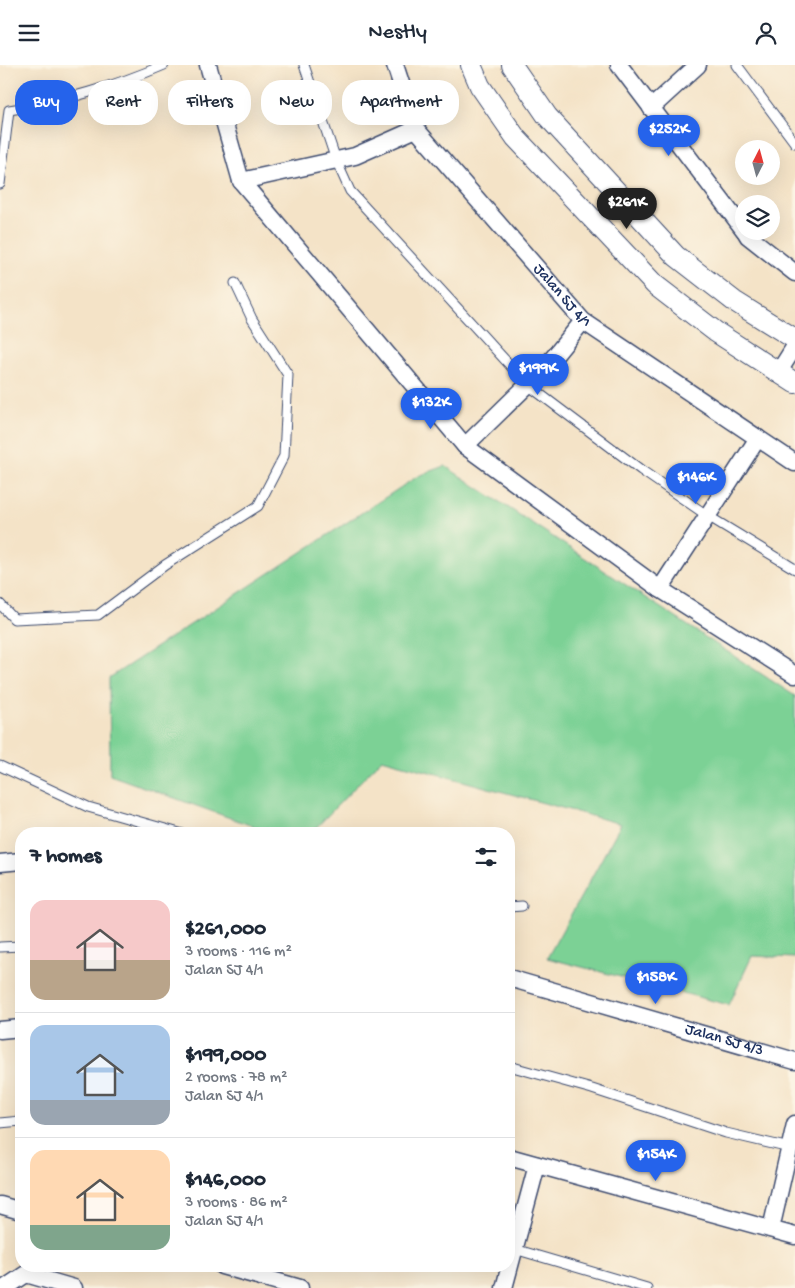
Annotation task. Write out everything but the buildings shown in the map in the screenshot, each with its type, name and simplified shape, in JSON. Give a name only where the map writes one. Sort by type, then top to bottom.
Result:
[{"type":"street","points":[[208,65],[241,181],[465,446],[660,589],[795,675]]},
{"type":"street","name":"Jalan SJ 4/1","points":[[395,65],[416,129],[584,321],[795,463]]},
{"type":"street","points":[[471,65],[480,87],[516,139],[655,285],[716,332],[787,378],[795,346]]},
{"type":"street","points":[[512,65],[547,116],[676,256],[734,301],[795,339]]},
{"type":"street","points":[[619,65],[735,219]]},
{"type":"street","points":[[651,108],[698,65]]},
{"type":"street","points":[[241,181],[355,156],[416,129]]},
{"type":"street","points":[[753,240],[795,273]]},
{"type":"street","points":[[465,446],[544,369],[584,321]]},
{"type":"street","points":[[660,589],[758,438]]},
{"type":"street","points":[[0,863],[15,862]]},
{"type":"street","name":"Jalan SJ 4/3","points":[[515,980],[795,1061]]},
{"type":"street","points":[[0,1030],[15,1029]]},
{"type":"street","points":[[771,1229],[795,1124]]},
{"type":"street","points":[[515,1159],[795,1236]]},
{"type":"street","points":[[515,1235],[536,1165]]},
{"type":"street","points":[[0,1205],[15,1209]]},
{"type":"street","points":[[243,1272],[300,1288]]},
{"type":"street","points":[[504,1288],[507,1272]]},
{"type":"street","points":[[5,1288],[26,1275],[74,1288]]},
{"type":"lane","points":[[0,183],[9,110],[34,107],[131,79],[164,65]]},
{"type":"lane","points":[[304,65],[336,160],[350,191],[528,385],[641,470],[708,516],[795,569]]},
{"type":"lane","points":[[737,65],[795,143]]},
{"type":"lane","points":[[0,604],[14,619],[98,615],[165,565],[258,506],[284,456],[288,375],[252,319],[235,283]]},
{"type":"lane","points":[[0,766],[88,807],[158,827]]},
{"type":"lane","points":[[515,907],[522,906]]},
{"type":"lane","points":[[0,947],[15,946]]},
{"type":"lane","points":[[515,1068],[592,1089],[726,1133],[790,1148]]},
{"type":"lane","points":[[0,1123],[15,1122]]},
{"type":"lane","points":[[515,1249],[647,1288]]},
{"type":"green space","points":[[445,466],[795,696],[795,958],[752,956],[729,1005],[547,958],[621,824],[382,759],[317,827],[255,827],[110,775],[109,678],[418,476]]}]
